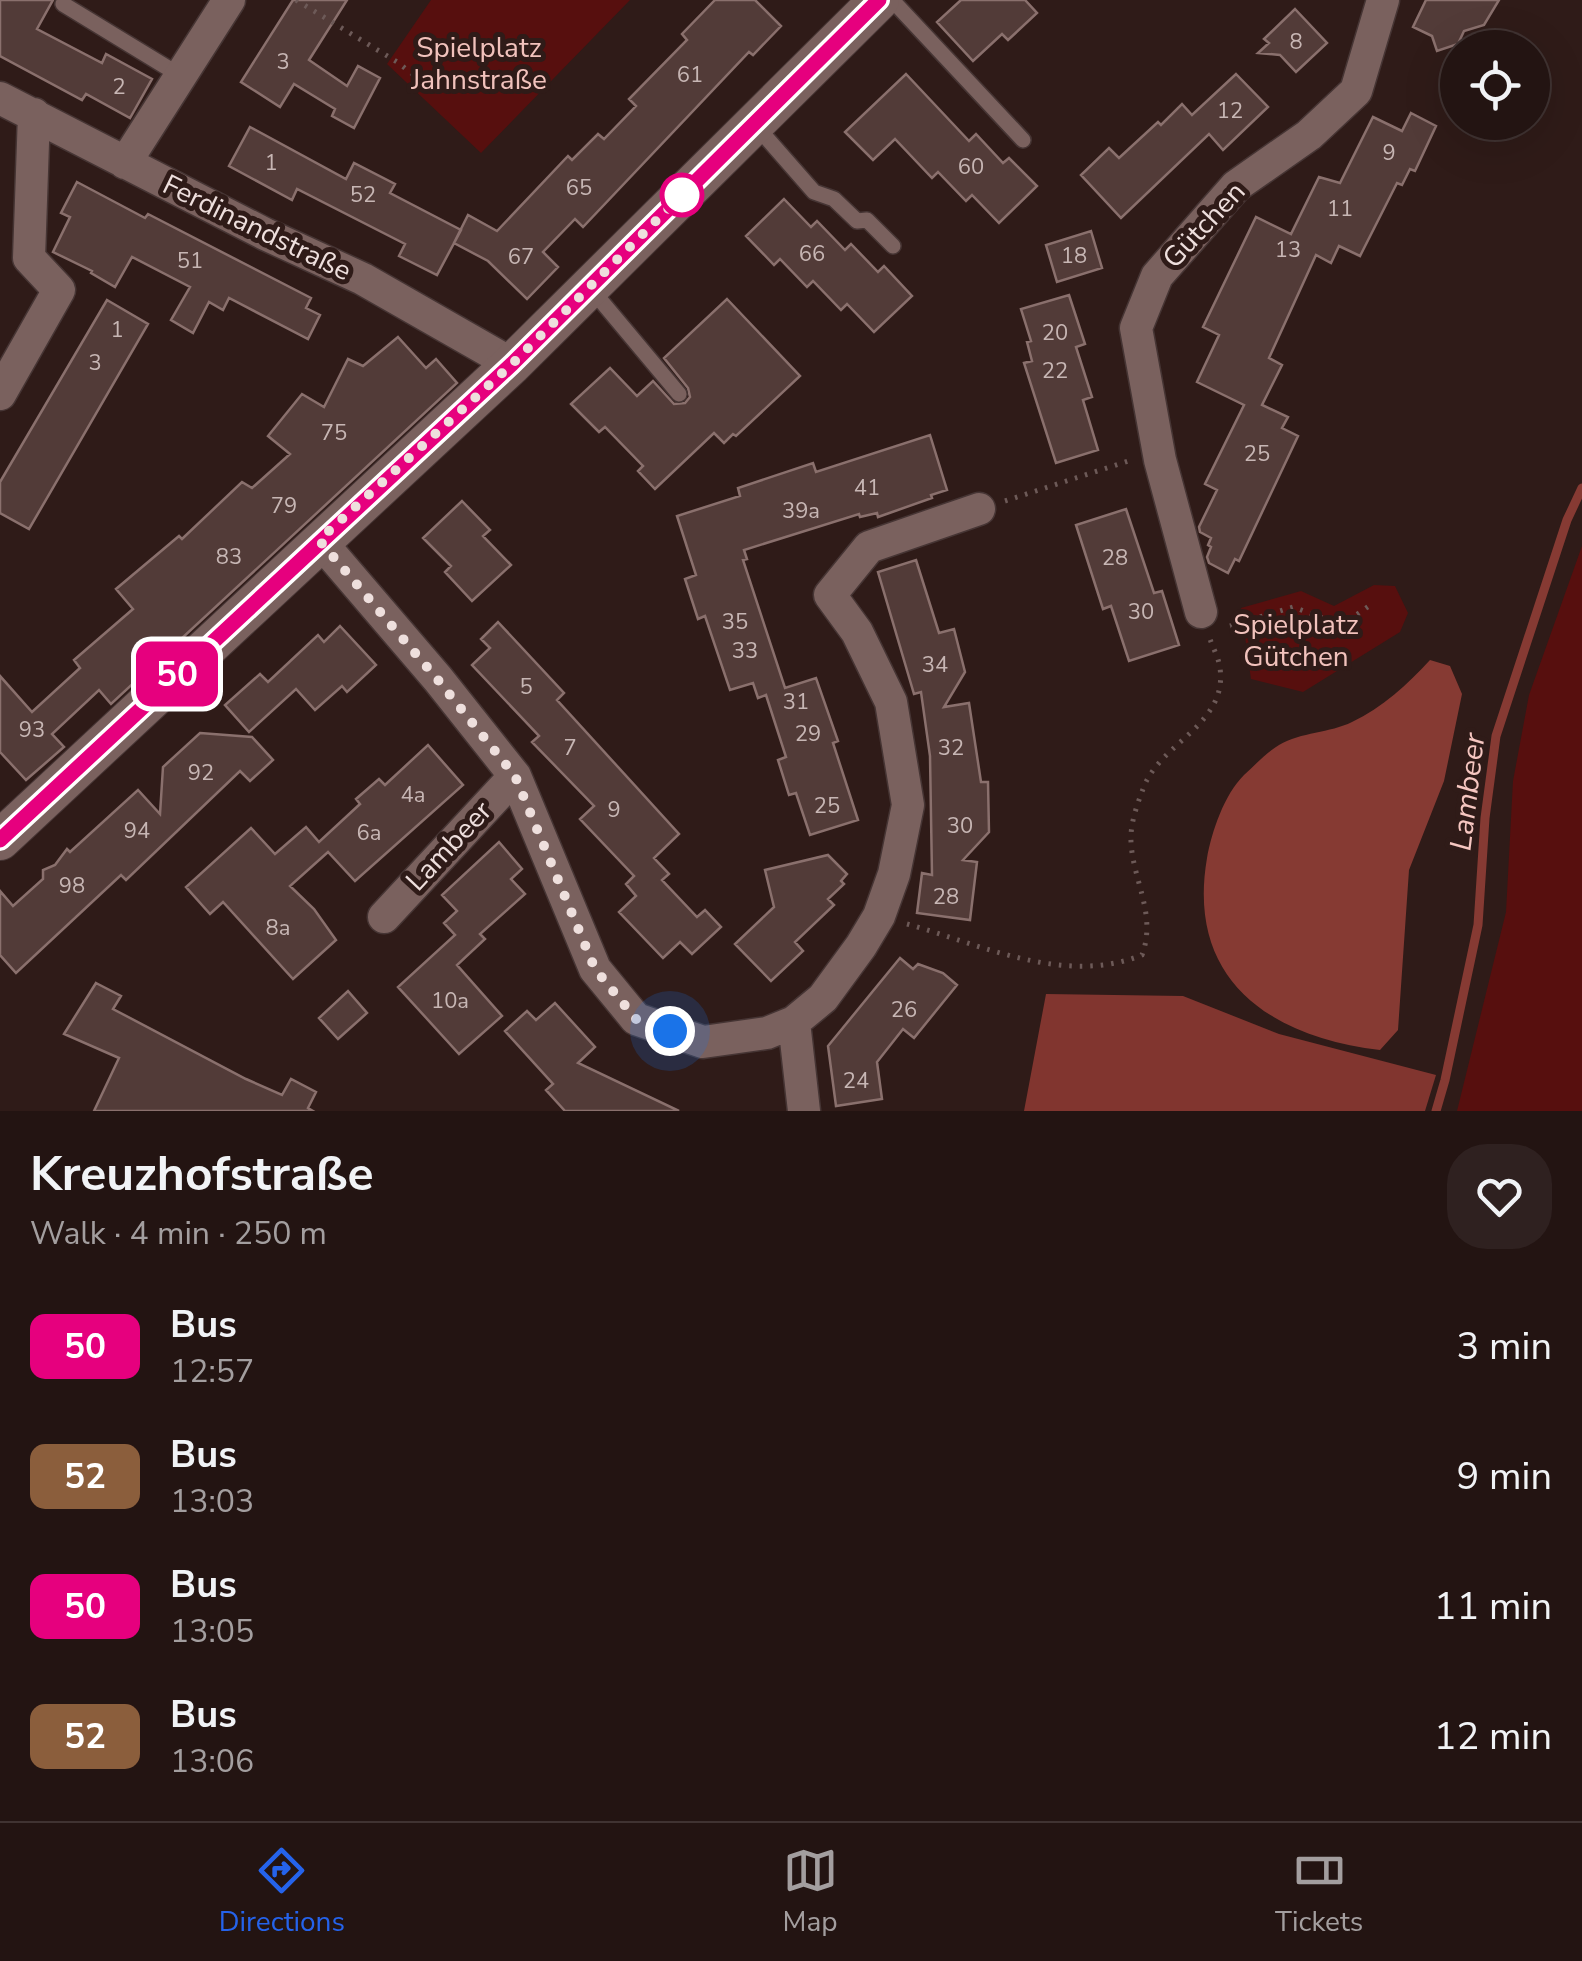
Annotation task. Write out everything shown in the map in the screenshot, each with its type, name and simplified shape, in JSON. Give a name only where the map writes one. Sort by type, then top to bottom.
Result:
[{"type":"street","points":[[125,164],[229,0]]},
{"type":"street","points":[[0,840],[512,364],[879,0]]},
{"type":"street","name":"Gütchen","points":[[1202,612],[1160,460],[1136,328],[1157,276],[1236,186],[1309,136],[1356,91],[1384,0]]},
{"type":"street","name":"Ferdinandstraße","points":[[0,98],[125,164],[363,279],[512,364]]},
{"type":"street","points":[[0,394],[59,290],[30,258],[34,114]]},
{"type":"street","name":"Lambeer","points":[[319,540],[515,776],[595,969],[636,1019],[703,1042],[767,1032],[794,1022],[823,998],[879,916],[894,874],[908,805],[891,702],[857,632],[830,594],[869,547],[979,509]]},
{"type":"street","name":"Lambeer","points":[[384,917],[515,776]]},
{"type":"street","points":[[794,1022],[804,1111]]},
{"type":"lane","points":[[892,0],[1023,140]]},
{"type":"lane","points":[[63,4],[181,76]]},
{"type":"lane","points":[[754,124],[814,192],[834,199],[857,221],[868,220],[893,246]]},
{"type":"lane","points":[[590,287],[679,394]]},
{"type":"path","points":[[296,0],[397,62],[433,90]]},
{"type":"path","points":[[979,509],[1132,460],[1160,460]]},
{"type":"path","points":[[879,916],[1071,969],[1122,963],[1142,956],[1148,941],[1148,917],[1130,838],[1134,818],[1144,783],[1214,706],[1220,670],[1208,634],[1293,607],[1342,625],[1369,606]]},
{"type":"green space","name":"Spielplatz Jahnstraße","points":[[431,0],[630,0],[481,153],[387,64]]},
{"type":"green space","points":[[1582,546],[1582,1111],[1457,1111],[1506,912],[1513,781],[1529,695]]},
{"type":"green space","name":"Spielplatz Gütchen","points":[[1374,585],[1395,586],[1408,613],[1400,632],[1303,692],[1251,679],[1241,608],[1301,591],[1334,606]]},
{"type":"shaded area","points":[[1430,660],[1450,666],[1462,694],[1444,781],[1409,870],[1398,1030],[1380,1050],[1340,1043],[1271,1016],[1244,995],[1224,969],[1210,938],[1204,901],[1209,848],[1230,793],[1266,755],[1288,741],[1343,726],[1374,710]]},
{"type":"shaded area","points":[[1046,994],[1183,996],[1279,1034],[1436,1075],[1425,1111],[1024,1111]]},
{"type":"building","points":[[0,0],[53,0],[37,29],[102,63],[106,54],[152,79],[130,118],[86,94],[82,100],[0,56]]},
{"type":"building","points":[[293,0],[347,0],[309,60],[347,86],[358,66],[380,78],[354,128],[332,116],[335,109],[294,84],[280,107],[241,82]]},
{"type":"building","points":[[715,0],[755,0],[781,26],[753,55],[749,52],[583,227],[575,219],[543,252],[558,267],[527,299],[488,261],[454,243],[468,215],[497,231],[568,156],[572,160],[598,134],[604,139],[636,106],[629,99],[687,40],[682,34]]},
{"type":"building","points":[[961,0],[1025,0],[1037,13],[1008,40],[1002,34],[973,61],[937,22]]},
{"type":"building","points":[[1426,0],[1499,0],[1484,25],[1467,30],[1440,30],[1437,51],[1432,36],[1413,27]]},
{"type":"building","points":[[1295,9],[1327,43],[1296,72],[1280,55],[1258,53],[1269,43],[1264,39]]},
{"type":"building","points":[[906,74],[969,141],[976,134],[1003,163],[1009,158],[1037,186],[999,223],[972,195],[966,201],[938,172],[932,178],[895,139],[873,160],[845,132]]},
{"type":"building","points":[[1236,74],[1268,107],[1223,150],[1209,134],[1121,218],[1081,175],[1109,148],[1119,158],[1182,104],[1192,115]]},
{"type":"building","points":[[1411,113],[1436,126],[1415,171],[1410,169],[1402,185],[1397,183],[1360,256],[1339,246],[1331,263],[1316,255],[1269,358],[1282,365],[1262,405],[1288,417],[1282,428],[1298,436],[1239,561],[1235,559],[1228,573],[1209,563],[1211,538],[1200,532],[1199,527],[1217,490],[1205,484],[1244,405],[1197,382],[1219,335],[1203,327],[1256,217],[1291,234],[1319,177],[1340,183],[1373,117],[1402,131]]},
{"type":"building","points":[[250,127],[346,179],[354,163],[395,184],[390,193],[461,230],[437,275],[399,256],[405,244],[297,189],[292,200],[229,166]]},
{"type":"building","points":[[77,182],[311,298],[306,308],[320,315],[308,339],[229,298],[223,310],[209,302],[193,333],[171,320],[190,287],[132,257],[115,287],[53,252],[70,217],[61,213]]},
{"type":"building","points":[[784,199],[811,227],[817,221],[845,250],[851,244],[878,272],[884,266],[912,296],[874,332],[847,304],[841,310],[813,281],[807,287],[780,259],[774,265],[746,236]]},
{"type":"building","points":[[1091,231],[1102,268],[1057,282],[1046,245]]},
{"type":"building","points":[[1069,295],[1085,344],[1076,347],[1092,397],[1083,400],[1098,450],[1056,463],[1024,363],[1032,361],[1027,342],[1031,341],[1021,309]]},
{"type":"building","points":[[727,299],[800,376],[736,436],[733,434],[724,443],[714,433],[655,489],[638,471],[643,466],[605,427],[599,432],[571,404],[610,368],[637,396],[653,381],[674,404],[685,403],[690,397],[688,388],[664,358]]},
{"type":"building","points":[[107,300],[148,324],[29,529],[0,513],[0,482]]},
{"type":"building","points":[[398,337],[426,368],[436,359],[457,383],[111,704],[99,690],[52,734],[64,747],[26,780],[0,752],[0,676],[32,712],[80,668],[74,660],[133,609],[116,589],[179,536],[182,539],[242,482],[252,488],[290,454],[268,436],[302,394],[324,407],[348,359],[363,366]]},
{"type":"building","points":[[930,435],[947,490],[878,517],[877,513],[860,517],[859,514],[744,550],[747,559],[743,560],[785,688],[816,678],[838,741],[833,743],[858,820],[810,835],[796,793],[789,795],[778,760],[786,757],[766,695],[758,698],[753,683],[730,690],[705,616],[698,619],[685,579],[696,575],[677,516],[740,496],[738,488],[813,463],[816,472]]},
{"type":"building","points":[[462,501],[490,530],[483,536],[511,565],[472,601],[445,572],[451,566],[423,538]]},
{"type":"building","points":[[1126,509],[1154,593],[1162,591],[1179,645],[1129,661],[1111,606],[1103,609],[1076,525]]},
{"type":"building","points":[[916,560],[939,633],[954,629],[965,672],[944,707],[969,703],[981,782],[988,782],[989,832],[963,860],[977,862],[970,920],[917,913],[922,873],[932,875],[930,756],[921,692],[914,694],[878,572]]},
{"type":"building","points":[[498,622],[564,693],[557,700],[679,834],[654,858],[669,874],[662,880],[697,917],[705,910],[721,927],[692,954],[680,942],[663,958],[619,912],[636,896],[626,884],[634,876],[580,819],[594,806],[532,742],[539,736],[472,665],[490,648],[481,639]]},
{"type":"building","points":[[340,626],[376,665],[347,692],[342,686],[315,710],[296,689],[249,732],[225,705],[260,674],[268,682],[318,635],[324,642]]},
{"type":"building","points":[[200,733],[252,737],[273,760],[250,781],[240,771],[126,880],[121,875],[16,973],[0,955],[0,891],[13,906],[43,879],[43,870],[55,865],[67,849],[70,852],[138,790],[160,814],[163,767]]},
{"type":"building","points":[[428,745],[463,785],[355,881],[328,852],[290,886],[314,909],[336,940],[293,979],[223,902],[210,914],[186,887],[251,828],[275,854],[306,827],[319,842],[360,804],[356,799],[379,779],[385,785]]},
{"type":"building","points":[[499,842],[522,869],[511,879],[525,894],[480,934],[485,939],[457,965],[502,1016],[459,1054],[398,987],[455,935],[444,923],[457,911],[442,895]]},
{"type":"building","points":[[828,855],[847,874],[841,881],[844,884],[828,899],[834,905],[795,942],[803,951],[771,981],[735,944],[774,907],[765,870]]},
{"type":"building","points":[[900,958],[913,969],[918,964],[943,973],[957,985],[914,1038],[903,1029],[877,1062],[882,1099],[836,1106],[828,1046]]},
{"type":"building","points":[[96,983],[121,996],[113,1009],[246,1079],[282,1095],[291,1079],[316,1092],[308,1108],[313,1111],[94,1111],[119,1058],[64,1034]]},
{"type":"building","points":[[348,991],[367,1013],[338,1039],[319,1018]]},
{"type":"building","points":[[555,1003],[595,1047],[578,1063],[679,1111],[565,1111],[546,1090],[553,1084],[505,1031],[527,1011],[536,1020]]},
{"type":"waterway","name":"Lambeer","points":[[1436,1111],[1478,925],[1485,818],[1496,736],[1567,520],[1582,488]]},
{"type":"bus line","name":"50","points":[[0,840],[512,364],[879,0]]},
{"type":"route","points":[[670,1031],[636,1019],[595,969],[515,776],[319,540],[512,364],[682,195]]}]
